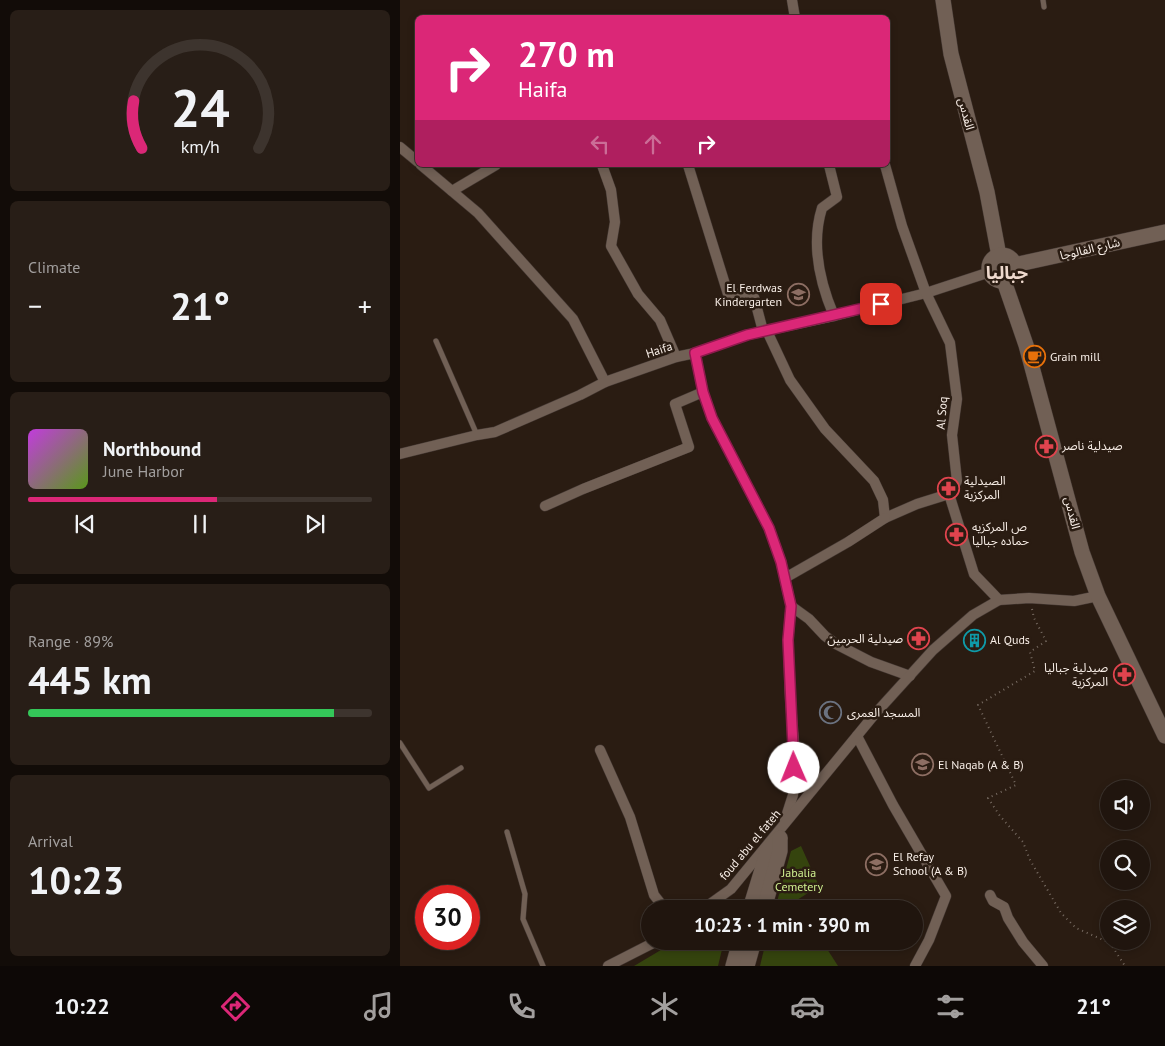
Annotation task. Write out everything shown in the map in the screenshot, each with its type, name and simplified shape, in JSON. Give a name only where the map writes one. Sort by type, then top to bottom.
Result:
[{"type":"main road","name":"القدس","points":[[943,0],[951,54],[987,192],[999,256]]},
{"type":"main road","name":"شارع الفالوجا","points":[[1014,265],[1165,232]]},
{"type":"main road","points":[[999,256],[1007,257],[1014,265],[1014,273],[1004,281],[994,278],[989,268],[992,260],[999,256]]},
{"type":"main road","name":"القدس","points":[[1004,281],[1026,345],[1082,552],[1098,596],[1165,736]]},
{"type":"main road","points":[[753,900],[768,850],[782,832]]},
{"type":"main road","points":[[766,900],[780,850],[782,832]]},
{"type":"main road","points":[[733,966],[737,950]]},
{"type":"main road","points":[[747,966],[751,950]]},
{"type":"street","points":[[792,0],[794,15]]},
{"type":"street","points":[[400,147],[415,160]]},
{"type":"street","points":[[423,167],[478,214],[573,319],[606,382]]},
{"type":"street","points":[[452,190],[492,167]]},
{"type":"street","points":[[603,167],[611,190],[615,222],[611,246],[638,294],[660,320],[676,356]]},
{"type":"street","points":[[689,167],[728,294],[742,294],[754,297],[765,331],[790,380],[825,429],[874,482],[883,500],[885,518]]},
{"type":"street","points":[[829,167],[837,198],[822,208],[816,243],[826,298],[834,316]]},
{"type":"street","name":"Al Soq","points":[[886,167],[902,226],[926,293],[950,343],[957,399],[952,435],[957,482],[949,494]]},
{"type":"street","name":"Haifa","points":[[400,454],[495,432],[606,382],[676,356],[695,353],[747,335],[926,293],[990,272]]},
{"type":"street","points":[[695,353],[703,392],[712,418],[769,528],[785,578],[791,606],[788,640],[795,754],[793,795],[782,832]]},
{"type":"street","points":[[545,506],[689,447],[674,404],[703,392]]},
{"type":"street","points":[[785,578],[848,542],[885,518],[917,504],[949,494],[974,574],[999,600],[1029,598],[1074,601],[1098,596]]},
{"type":"street","name":"foud abu el fateh","points":[[716,900],[731,889],[782,832],[857,736],[933,650],[973,615],[999,600]]},
{"type":"street","points":[[791,606],[809,619],[825,636],[836,644],[871,662],[910,676]]},
{"type":"street","points":[[857,736],[893,805],[946,896],[929,940],[916,966]]},
{"type":"street","points":[[600,750],[630,817],[654,895],[658,900]]},
{"type":"street","points":[[990,896],[993,901],[1004,907],[1008,918],[1023,942],[1043,966]]},
{"type":"street","points":[[608,966],[641,949]]},
{"type":"lane","points":[[1043,0],[1044,7]]},
{"type":"lane","points":[[436,341],[477,435]]},
{"type":"lane","points":[[400,743],[429,788],[461,768]]},
{"type":"lane","points":[[507,832],[525,894],[522,919],[543,966]]},
{"type":"path","points":[[1029,598],[1034,618],[1046,641],[1030,652],[1035,671],[978,705],[1016,785],[988,798],[1000,816],[1023,842],[1030,860],[1061,913],[1076,928],[1110,943],[1125,966]]},
{"type":"green space","name":"Jabalia Cemetery","points":[[801,846],[819,886],[797,900],[777,900],[791,851]]},
{"type":"green space","points":[[661,950],[722,950],[718,966],[634,966]]},
{"type":"green space","points":[[764,950],[828,950],[838,966],[760,966]]},
{"type":"place","name":"El Ferdwas Kindergarten","points":[[798,295]]},
{"type":"place","name":"Grain mill","points":[[1034,357]]},
{"type":"place","name":"صيدلية ناصر","points":[[1046,446]]},
{"type":"place","name":"الصيدلية المركزية","points":[[948,488]]},
{"type":"place","name":"ص المركزيه حماده جباليا","points":[[956,534]]},
{"type":"place","name":"صيدلية الحرمين","points":[[919,639]]},
{"type":"place","name":"Al Quds","points":[[974,640]]},
{"type":"place","name":"صيدلية جباليا المركزية","points":[[1124,675]]},
{"type":"place","name":"المسجد العمرى","points":[[831,713]]},
{"type":"place","name":"El Naqab (A & B)","points":[[922,765]]},
{"type":"place","name":"El Refay School (A & B)","points":[[877,864]]},
{"type":"district","name":"جباليا","points":[[1007,273]]},
{"type":"route","points":[[794,768],[795,754],[788,640],[791,606],[781,562],[769,528],[712,418],[703,392],[695,353],[747,335],[881,304]]}]
